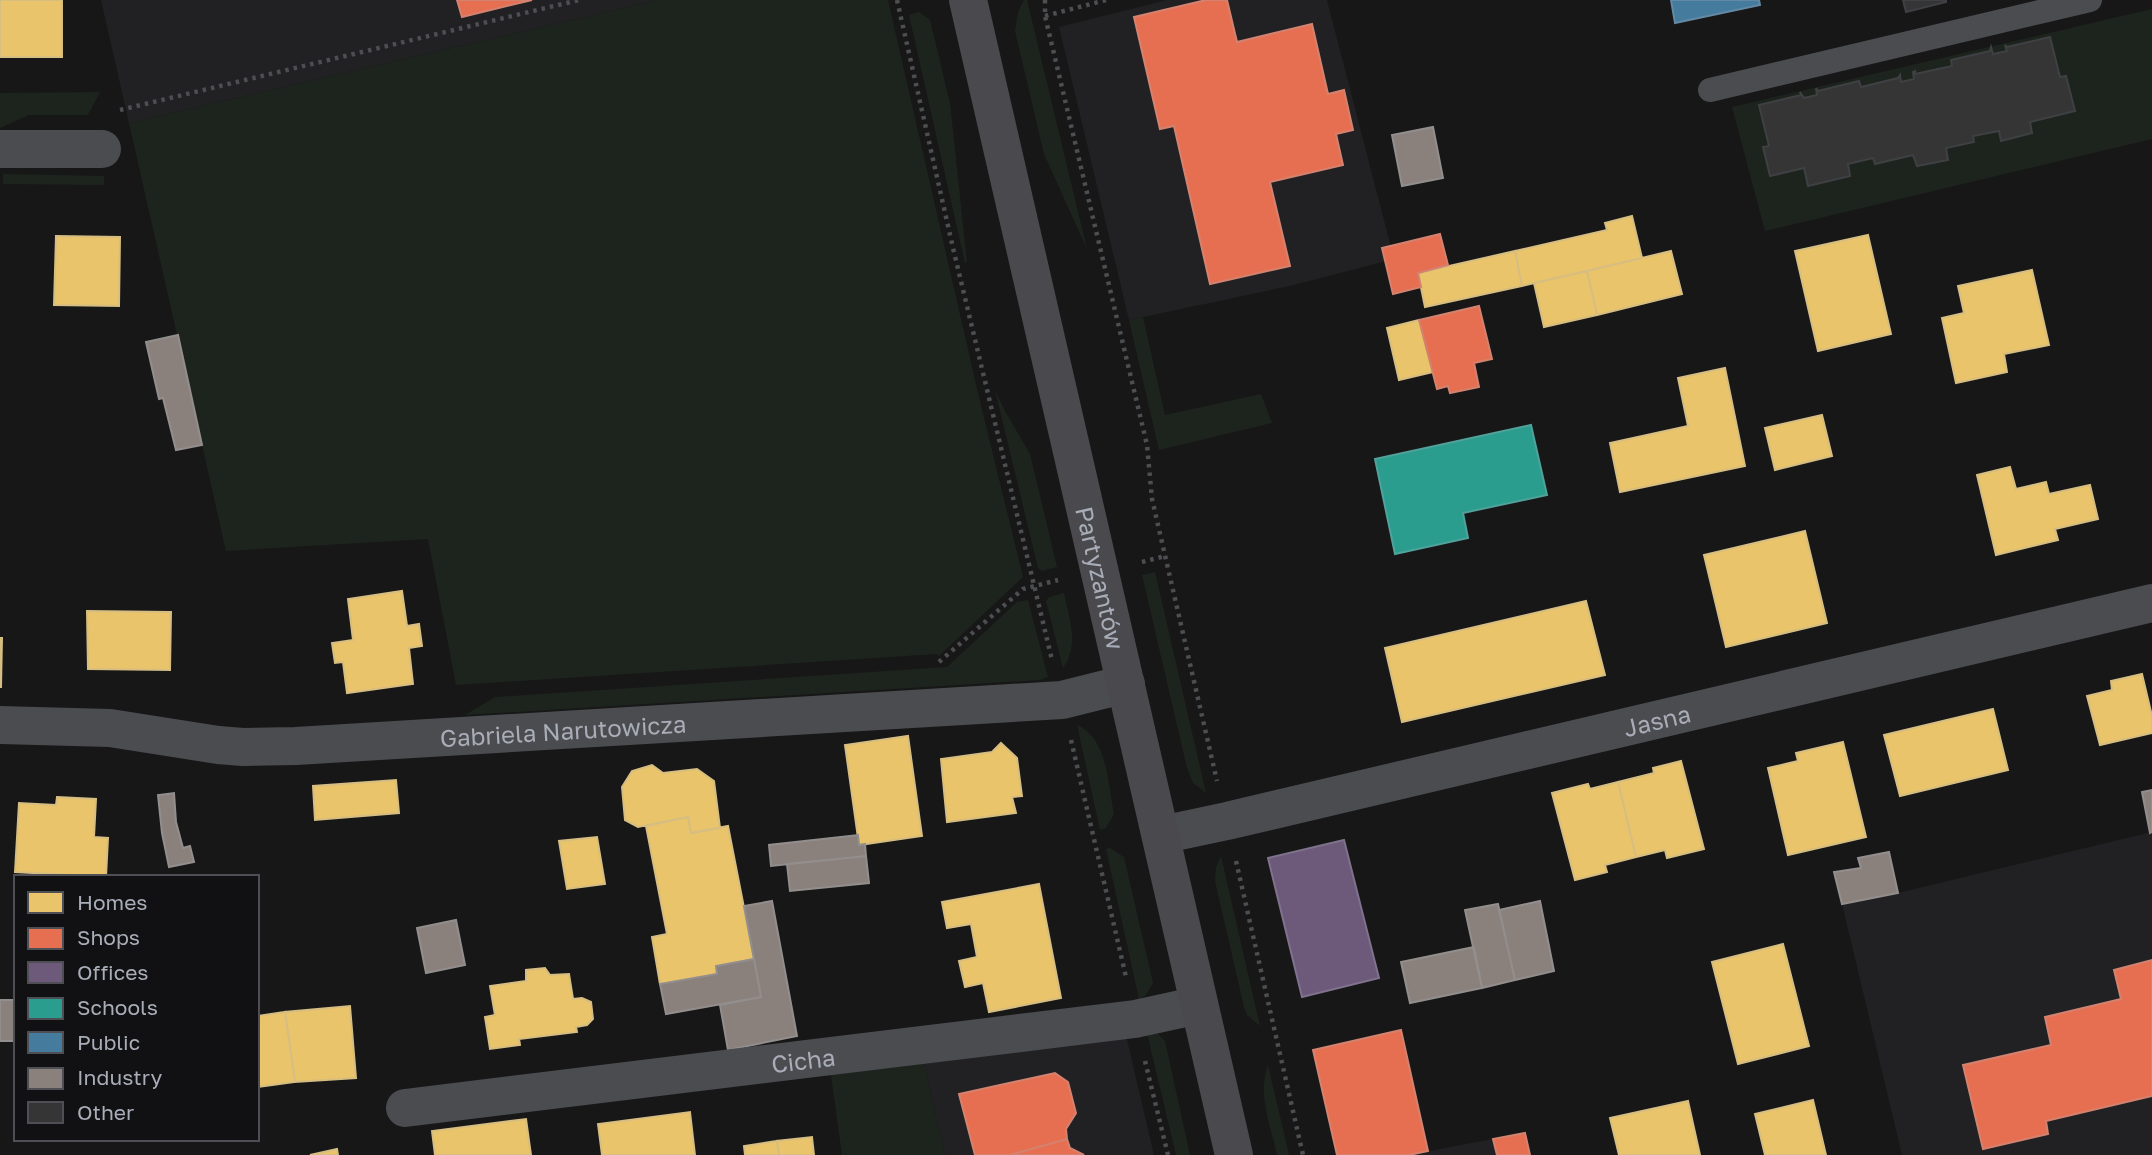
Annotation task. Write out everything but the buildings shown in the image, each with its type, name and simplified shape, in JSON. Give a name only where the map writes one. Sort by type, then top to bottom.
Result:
[{"type":"street","name":"Partyzantów","points":[[968,0],[1234,1155]]},
{"type":"street","points":[[0,149],[102,149]]},
{"type":"street","name":"Jasna","points":[[1161,835],[2152,603]]},
{"type":"street","name":"Gabriela Narutowicza","points":[[0,725],[110,728],[218,745],[296,746],[1062,700],[1126,684]]},
{"type":"street","name":"Cicha","points":[[405,1108],[1135,1019],[1199,1005]]},
{"type":"lane","points":[[1710,90],[2090,0]]},
{"type":"path","points":[[102,149],[103,114],[579,0]]},
{"type":"path","points":[[897,0],[1168,1155]]},
{"type":"path","points":[[1045,0],[1045,16],[1147,445],[1152,499],[1220,791]]},
{"type":"path","points":[[1045,16],[1106,0]]},
{"type":"path","points":[[1140,562],[1165,556]]},
{"type":"path","points":[[1034,586],[1061,580]]},
{"type":"path","points":[[1236,860],[1303,1155]]},
{"type":"shaded area","points":[[101,0],[658,0],[129,123]]},
{"type":"shaded area","points":[[658,0],[888,0],[1023,577],[939,656],[937,654],[456,685],[428,539],[226,551],[129,123]]},
{"type":"shaded area","points":[[1024,0],[1027,0],[1087,249],[1044,154],[1015,31],[1018,12]]},
{"type":"shaded area","points":[[1167,0],[1327,0],[1394,259],[1294,285],[1129,320],[1059,27]]},
{"type":"shaded area","points":[[2152,9],[2152,139],[1765,231],[1732,107]]},
{"type":"shaded area","points":[[919,12],[930,20],[950,103],[965,263],[909,15]]},
{"type":"shaded area","points":[[100,92],[88,115],[29,115],[0,128],[0,93]]},
{"type":"shaded area","points":[[3,174],[104,176],[104,185],[3,184]]},
{"type":"shaded area","points":[[1143,317],[1165,415],[1261,394],[1272,423],[1159,450],[1129,320]]},
{"type":"shaded area","points":[[995,390],[1030,454],[1057,567],[1042,571],[1038,568]]},
{"type":"shaded area","points":[[1155,572],[1206,793],[1193,783],[1187,768],[1142,575]]},
{"type":"shaded area","points":[[1064,593],[1072,641],[1063,668],[1046,601],[1049,597]]},
{"type":"shaded area","points":[[1028,600],[1048,677],[1040,680],[465,715],[495,697],[947,667],[1017,602]]},
{"type":"shaded area","points":[[1077,725],[1095,740],[1108,777],[1114,814],[1106,828],[1100,830]]},
{"type":"shaded area","points":[[2152,832],[2152,1155],[1902,1155],[1842,904]]},
{"type":"shaded area","points":[[1110,848],[1124,857],[1153,983],[1146,995],[1139,999],[1106,849]]},
{"type":"shaded area","points":[[1221,856],[1260,1026],[1247,1015],[1244,1007],[1215,881],[1216,867]]},
{"type":"shaded area","points":[[1146,1029],[1157,1033],[1165,1041],[1190,1155],[1176,1155]]},
{"type":"shaded area","points":[[1125,1031],[1154,1155],[945,1155],[923,1059]]},
{"type":"shaded area","points":[[923,1059],[945,1155],[842,1155],[830,1068]]},
{"type":"shaded area","points":[[1268,1065],[1289,1155],[1277,1155],[1269,1122],[1264,1098]]},
{"type":"shaded area","points":[[1523,1132],[1529,1155],[1409,1155],[1492,1139]]}]
